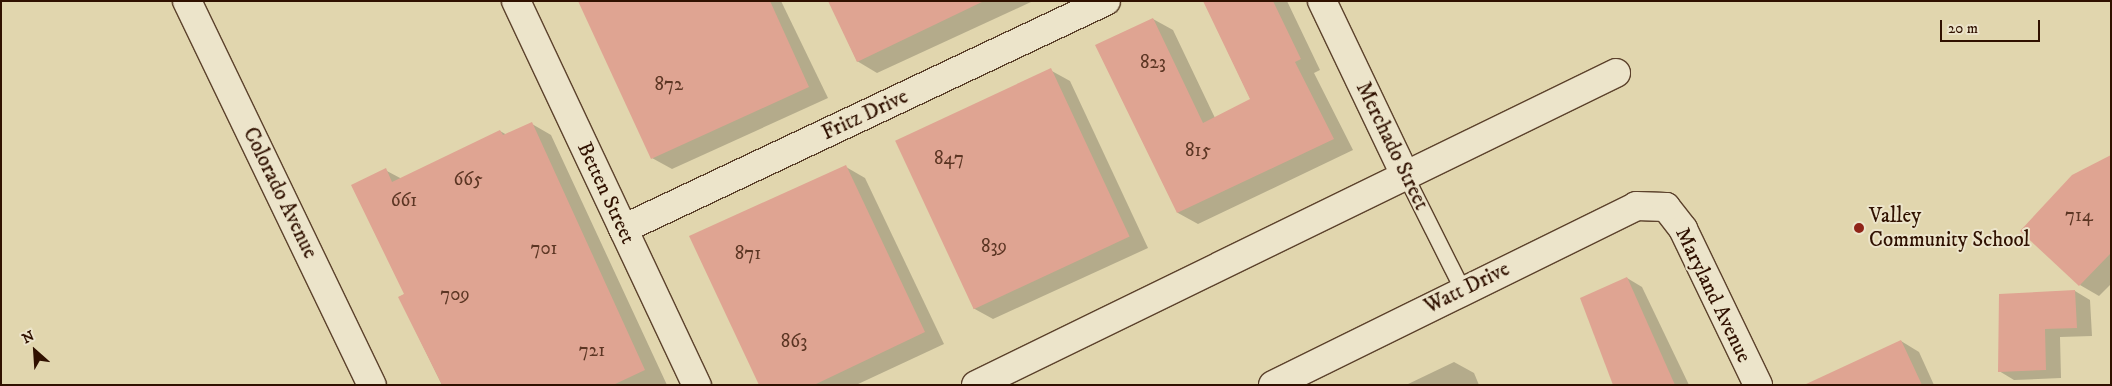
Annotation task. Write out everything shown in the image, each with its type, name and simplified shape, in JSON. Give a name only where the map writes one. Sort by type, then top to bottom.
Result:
[{"type":"street","name":"Colorado Avenue","points":[[187,1],[372,385]]},
{"type":"street","name":"Betten Street","points":[[516,1],[697,385]]},
{"type":"street","name":"Fritz Drive","points":[[624,229],[1106,1]]},
{"type":"street","name":"Merchado Street","points":[[1322,1],[1405,175]]},
{"type":"street","points":[[976,385],[1616,73]]},
{"type":"street","name":"Watt Drive","points":[[1285,382],[1462,289],[1636,206],[1666,207]]},
{"type":"street","name":"Maryland Avenue","points":[[1666,207],[1684,229],[1758,385]]},
{"type":"lane","name":"Merchado Street","points":[[1405,175],[1462,289]]},
{"type":"building","points":[[578,1],[770,1],[809,87],[651,159]]},
{"type":"building","points":[[828,1],[984,1],[857,62]]},
{"type":"building","points":[[1203,1],[1273,1],[1301,59],[1295,62],[1334,139],[1177,213],[1095,45],[1153,18],[1203,123],[1250,99]]},
{"type":"building","points":[[1051,68],[1130,237],[974,309],[895,141]]},
{"type":"building","points":[[532,122],[645,370],[613,385],[442,385],[398,297],[404,294],[351,185],[386,168],[392,182],[500,130],[503,135]]},
{"type":"building","points":[[2111,155],[2111,253],[2079,286],[2020,231],[2072,175]]},
{"type":"building","points":[[846,165],[925,332],[814,385],[759,385],[689,236]]},
{"type":"building","points":[[1627,277],[1675,385],[1613,385],[1580,298]]},
{"type":"building","points":[[2075,290],[2077,328],[2045,329],[2046,370],[1998,372],[1999,294]]},
{"type":"building","points":[[1901,340],[1922,385],[1804,385]]},
{"type":"place","name":"Valley Community School","points":[[1859,228]]}]
